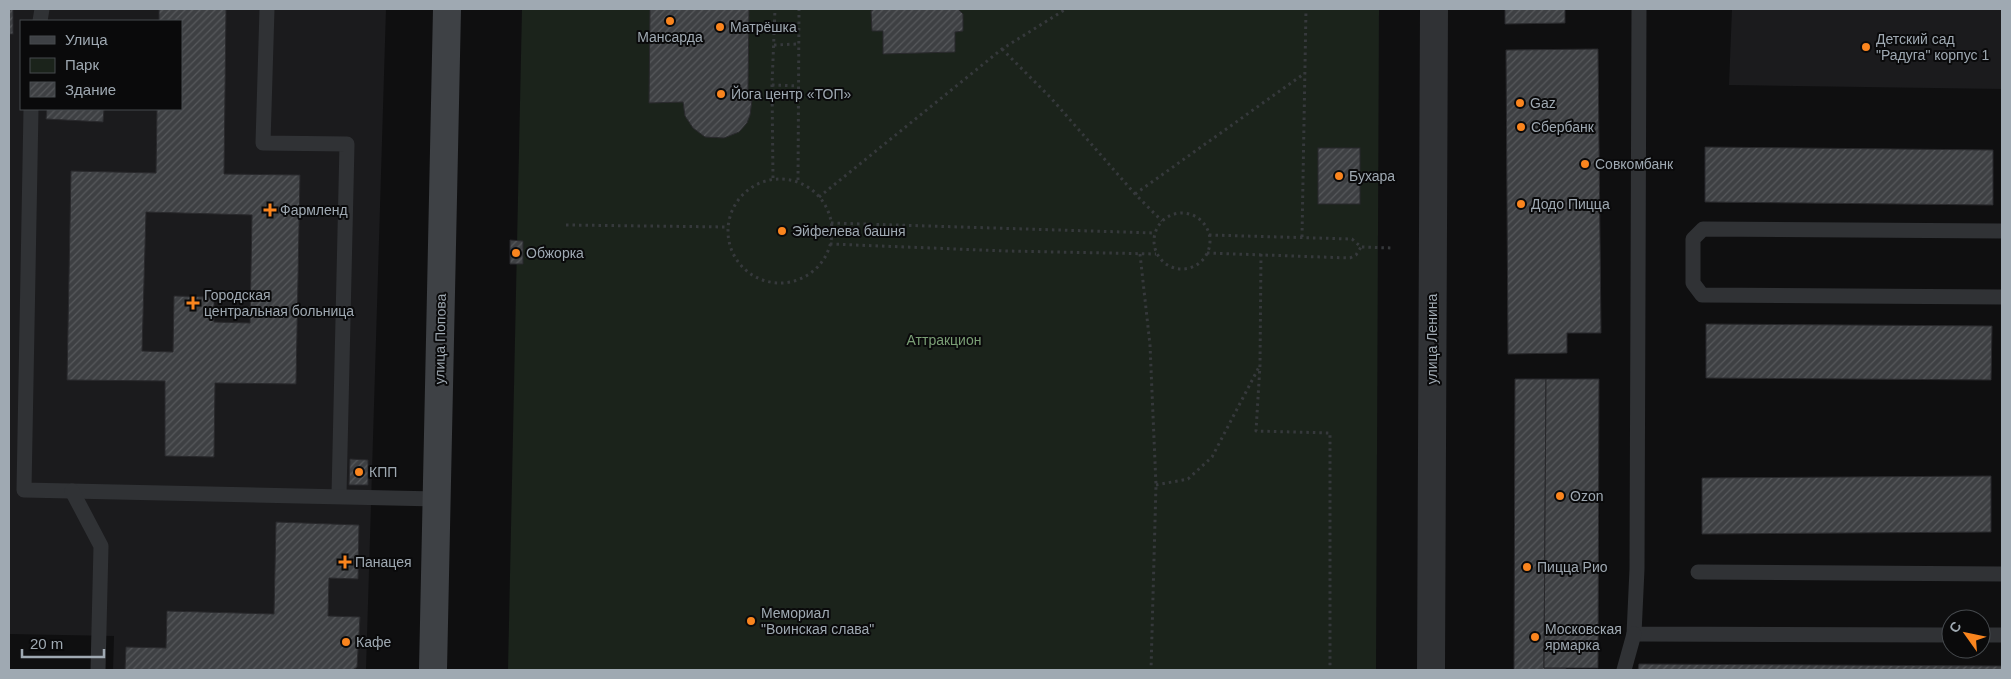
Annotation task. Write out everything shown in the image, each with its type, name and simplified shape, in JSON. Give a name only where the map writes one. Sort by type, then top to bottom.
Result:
[{"type":"street","name":"улица Попова","points":[[433,670],[447,9]]},
{"type":"street","name":"улица Ленина","points":[[1431,670],[1434,9]]},
{"type":"lane","points":[[267,9],[263,143],[347,144],[339,495]]},
{"type":"lane","points":[[1624,670],[1634,634],[1637,570],[1639,9]]},
{"type":"lane","points":[[31,110],[24,490],[339,495],[437,499]]},
{"type":"lane","points":[[2002,231],[1703,229],[1693,239],[1693,283],[1702,295],[2002,297]]},
{"type":"lane","points":[[72,491],[101,546],[98,670]]},
{"type":"lane","points":[[1698,572],[2002,574]]},
{"type":"lane","points":[[1634,634],[1941,635]]},
{"type":"path","points":[[773,178],[772,85],[775,9]]},
{"type":"path","points":[[798,180],[799,9]]},
{"type":"path","points":[[819,197],[1002,48],[1066,9]]},
{"type":"path","points":[[1302,237],[1306,9]]},
{"type":"path","points":[[774,46],[798,44]]},
{"type":"path","points":[[1002,48],[1051,98],[1135,194],[1162,221]]},
{"type":"path","points":[[1135,194],[1306,72]]},
{"type":"path","points":[[772,85],[798,86]]},
{"type":"path","points":[[773,178],[798,180],[819,197],[829,214],[831,223],[830,244],[825,257],[816,268],[805,277],[792,282],[778,284],[751,276],[740,266],[732,254],[728,241],[728,227],[731,213],[737,200],[747,190],[773,178]]},
{"type":"path","points":[[1177,213],[1194,216],[1201,220],[1209,236],[1210,245],[1202,261],[1186,269],[1177,269],[1161,261],[1154,247],[1155,233],[1162,221],[1177,213]]},
{"type":"path","points":[[831,223],[1155,233]]},
{"type":"path","points":[[566,225],[728,227]]},
{"type":"path","points":[[1209,236],[1302,237],[1352,240],[1361,247],[1392,248]]},
{"type":"path","points":[[830,244],[1156,254]]},
{"type":"path","points":[[1207,253],[1350,258],[1356,255],[1361,247]]},
{"type":"path","points":[[1140,254],[1150,345],[1156,485],[1151,670]]},
{"type":"path","points":[[1261,254],[1260,365],[1256,431],[1330,433],[1330,670]]},
{"type":"path","points":[[1156,485],[1188,479],[1212,457],[1260,365]]},
{"type":"shaded area","name":"Городская центральная больница","points":[[9,9],[386,9],[366,670],[113,670],[114,636],[9,634]]},
{"type":"shaded area","name":"Детский сад \"Радуга\" корпус 1","points":[[1732,9],[2002,9],[2002,89],[1729,85]]},
{"type":"green space","name":"Аттракцион","points":[[522,9],[1379,9],[1376,670],[508,670]]},
{"type":"building","points":[[9,9],[13,9],[13,34],[9,34]]},
{"type":"building","points":[[159,9],[226,9],[224,174],[300,175],[296,384],[215,383],[214,457],[165,456],[165,381],[67,380],[71,171],[156,173],[157,110],[182,110],[182,20],[159,20]],"holes":[[[146,212],[252,215],[250,323],[214,322],[214,297],[174,296],[173,352],[142,351]]]},
{"type":"building","points":[[650,9],[749,9],[748,89],[752,100],[747,123],[739,132],[724,138],[705,137],[693,128],[685,116],[683,102],[649,103]]},
{"type":"building","points":[[874,9],[958,9],[963,14],[963,31],[955,32],[955,52],[883,54],[883,31],[872,31],[871,11]]},
{"type":"building","points":[[1505,9],[1565,9],[1565,23],[1505,24]]},
{"type":"building","points":[[1598,49],[1601,333],[1567,333],[1567,353],[1508,354],[1506,50]]},
{"type":"building","points":[[47,110],[104,110],[103,122],[46,119]]},
{"type":"building","points":[[1705,147],[1993,150],[1993,205],[1705,202]]},
{"type":"building","name":"Бухара","points":[[1318,148],[1360,148],[1360,204],[1318,204]]},
{"type":"building","points":[[510,240],[523,241],[523,264],[510,264]]},
{"type":"building","points":[[1706,324],[1992,326],[1991,380],[1706,378]]},
{"type":"building","points":[[1515,379],[1546,379],[1544,668],[1566,668],[1566,670],[1514,670]]},
{"type":"building","points":[[1546,379],[1599,379],[1598,668],[1544,668]]},
{"type":"building","name":"КПП","points":[[350,459],[368,460],[368,485],[349,485]]},
{"type":"building","points":[[1991,476],[1991,532],[1702,534],[1702,478]]},
{"type":"building","points":[[276,522],[359,525],[358,579],[329,578],[328,616],[360,617],[357,667],[353,670],[125,670],[126,647],[166,648],[167,611],[274,614]]},
{"type":"building","points":[[1639,664],[2002,666],[2002,670],[1638,670]]},
{"type":"place","name":"Мансарда","points":[[670,21]]},
{"type":"place","name":"Матрёшка","points":[[720,27]]},
{"type":"place","name":"Детский сад \"Радуга\" корпус 1","points":[[1866,47]]},
{"type":"place","name":"Йога центр «ТОП»","points":[[721,94]]},
{"type":"place","name":"Gaz","points":[[1520,103]]},
{"type":"place","name":"Сбербанк","points":[[1521,127]]},
{"type":"place","name":"Совкомбанк","points":[[1585,164]]},
{"type":"place","name":"Бухара","points":[[1339,176]]},
{"type":"place","name":"Додо Пицца","points":[[1521,204]]},
{"type":"place","name":"Фармленд","points":[[270,210]]},
{"type":"place","name":"Эйфелева башня","points":[[782,231]]},
{"type":"place","name":"Обжорка","points":[[516,253]]},
{"type":"place","name":"Городская центральная больница","points":[[193,303]]},
{"type":"place","name":"КПП","points":[[359,472]]},
{"type":"place","name":"Ozon","points":[[1560,496]]},
{"type":"place","name":"Панацея","points":[[345,562]]},
{"type":"place","name":"Пицца Рио","points":[[1527,567]]},
{"type":"place","name":"Мемориал \"Воинская слава\"","points":[[751,621]]},
{"type":"place","name":"Московская ярмарка","points":[[1535,637]]},
{"type":"place","name":"Кафе","points":[[346,642]]}]
